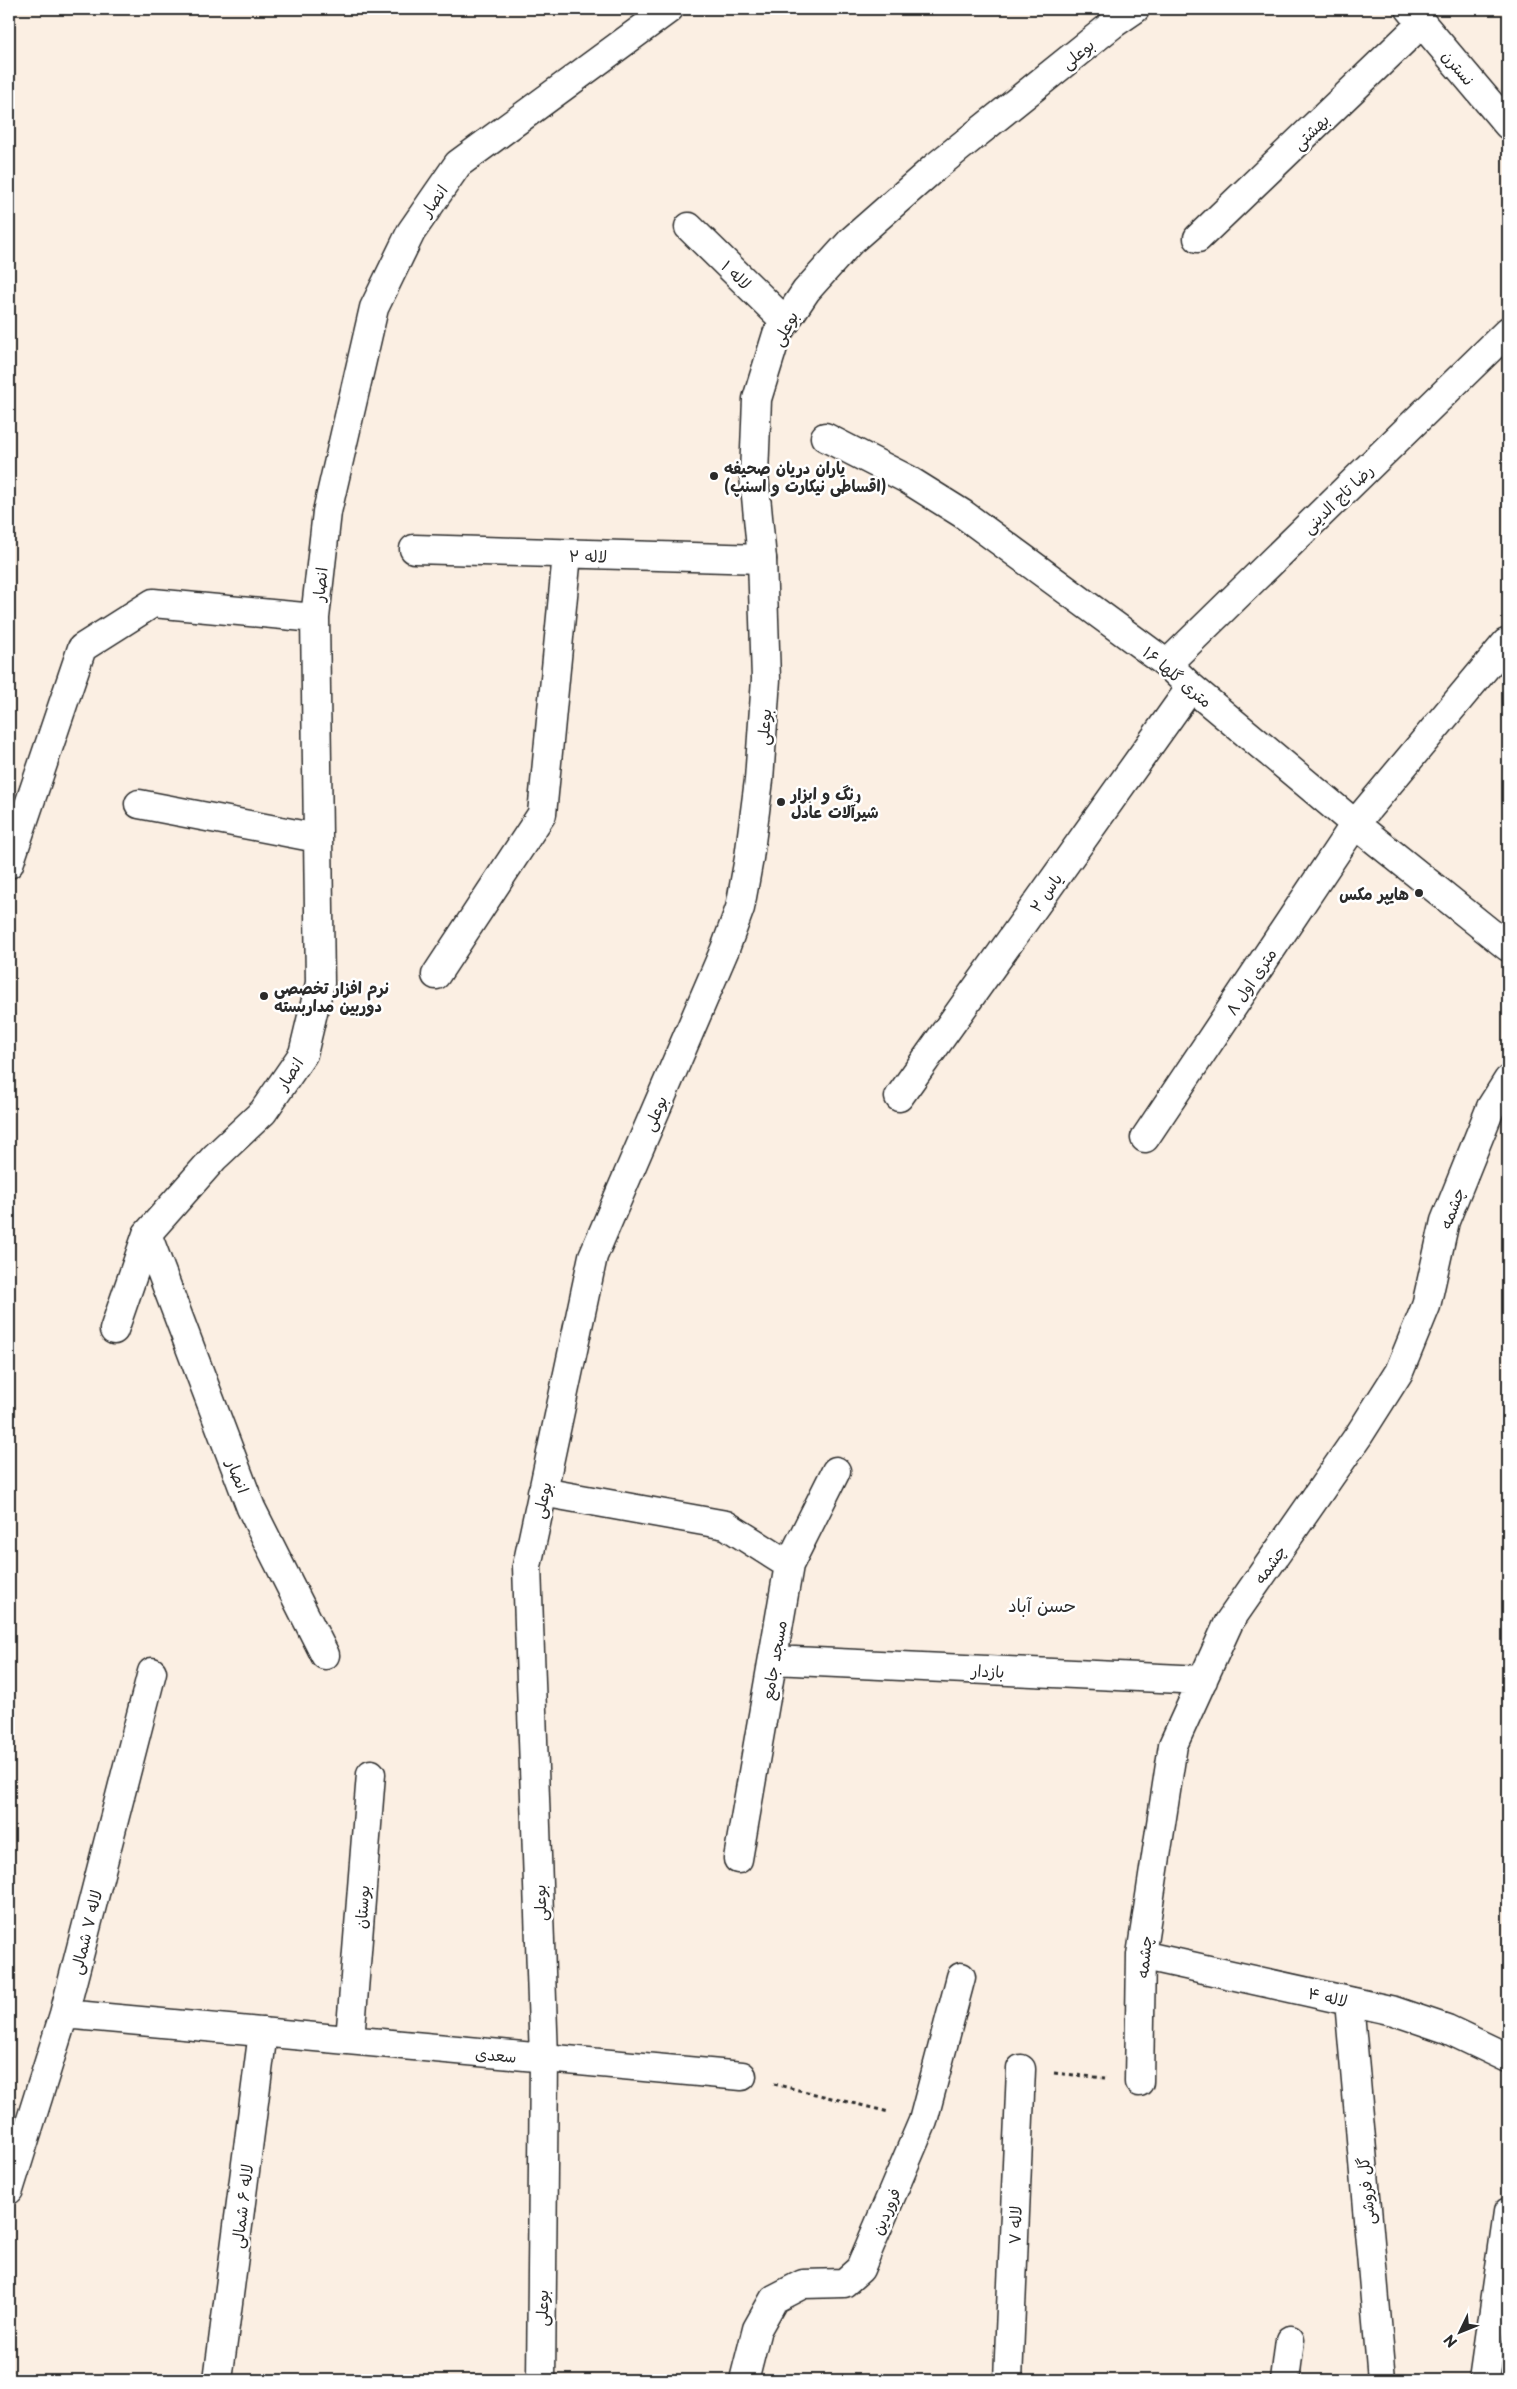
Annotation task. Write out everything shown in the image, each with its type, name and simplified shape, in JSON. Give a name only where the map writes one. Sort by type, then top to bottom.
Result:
[{"type":"street","name":"انصار","points":[[114,1330],[147,1234],[214,1158],[263,1112],[303,1054],[320,983],[315,618],[327,512],[374,308],[411,232],[458,164],[669,9]]},
{"type":"street","name":"بوعلی","points":[[541,2380],[544,2058],[526,1566],[592,1256],[725,948],[740,908],[749,858],[759,780],[766,678],[762,559],[754,475],[757,399],[777,334],[806,291],[851,241],[934,168],[1113,24],[1135,9]]},
{"type":"street","name":"نسترن","points":[[1416,16],[1508,125]]},
{"type":"street","name":"بهشتی","points":[[1198,238],[1416,16]]},
{"type":"street","name":"لاله ۱","points":[[689,227],[786,322]]},
{"type":"street","name":"رضا تاج الدینی","points":[[1167,664],[1508,331]]},
{"type":"street","name":"۱۶ متری گلها","points":[[825,437],[907,479],[963,514],[1167,664],[1191,687],[1355,824],[1508,947]]},
{"type":"street","name":"لاله ۲","points":[[414,548],[762,559]]},
{"type":"street","points":[[436,975],[542,814],[567,554]]},
{"type":"street","points":[[9,864],[82,648],[153,603],[315,618]]},
{"type":"street","name":"۸ متری اول","points":[[1145,1138],[1355,824],[1506,643]]},
{"type":"street","name":"یاس ۲","points":[[899,1097],[1191,687]]},
{"type":"street","points":[[139,804],[317,838]]},
{"type":"street","name":"چشمه","points":[[1139,2082],[1141,1955],[1173,1745],[1229,1622],[1358,1435],[1399,1372],[1426,1306],[1445,1221],[1491,1107],[1508,1080]]},
{"type":"street","name":"انصار","points":[[147,1234],[251,1508],[325,1655]]},
{"type":"street","name":"مسجد جامع","points":[[738,1859],[789,1565],[836,1471]]},
{"type":"street","points":[[542,1492],[726,1525],[789,1565]]},
{"type":"street","name":"بازدار","points":[[773,1660],[1203,1680]]},
{"type":"street","name":"لاله ۷ شمالی","points":[[9,2190],[64,2014],[152,1672]]},
{"type":"street","name":"بوستان","points":[[350,2040],[371,1774]]},
{"type":"street","name":"لاله ۴","points":[[1141,1955],[1394,2011],[1446,2029],[1508,2058]]},
{"type":"street","name":"فروردین","points":[[744,2380],[757,2329],[774,2299],[803,2284],[844,2283],[860,2270],[923,2121],[961,1977]]},
{"type":"street","name":"گل فروشی","points":[[1349,2001],[1382,2380]]},
{"type":"street","name":"سعدی","points":[[64,2014],[742,2076]]},
{"type":"street","name":"لاله ۶ شمالی","points":[[218,2380],[263,2032]]},
{"type":"street","name":"لاله ۷","points":[[1008,2380],[1021,2069]]},
{"type":"street","points":[[1484,2380],[1508,2212]]},
{"type":"street","points":[[1285,2380],[1290,2340]]},
{"type":"path","points":[[1021,2069],[1139,2082]]},
{"type":"path","points":[[742,2076],[923,2121]]},
{"type":"place","name":"یاران دریان صحیفه (اقساطی نیکارت و اسنپ)","points":[[714,476]]},
{"type":"place","name":"رنگ و ابزار شیرآلات عادل","points":[[781,802]]},
{"type":"place","name":"هایپر مکس","points":[[1419,893]]},
{"type":"place","name":"نرم افزار تخصصی دوربین مداربسته","points":[[264,996]]},
{"type":"district","name":"حسن آباد","points":[[1042,1604]]}]
